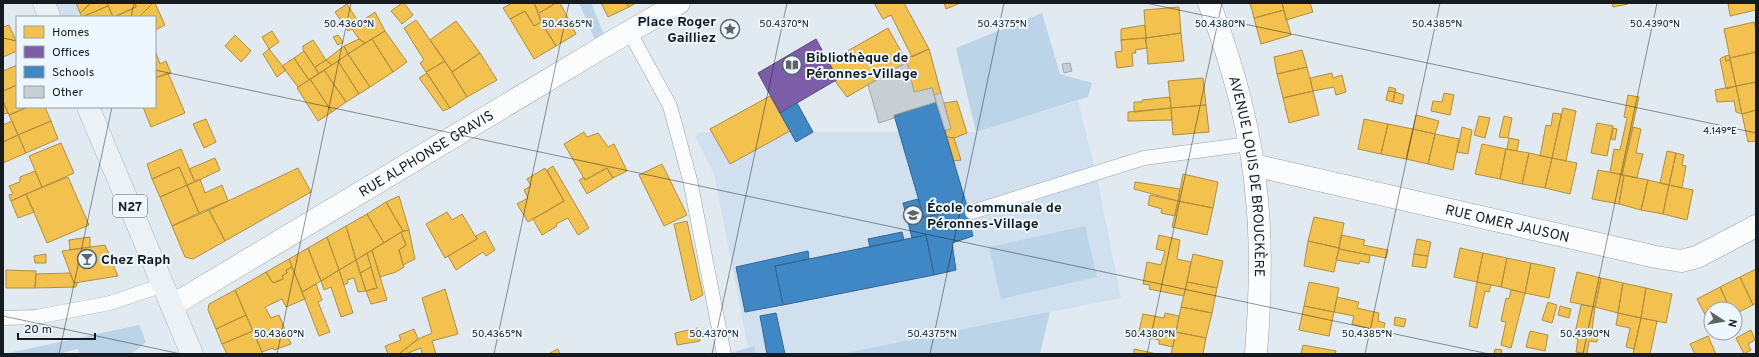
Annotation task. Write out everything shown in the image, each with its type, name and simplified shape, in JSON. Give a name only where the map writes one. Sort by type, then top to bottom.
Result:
[{"type":"main road","points":[[44,3],[50,16]]},
{"type":"main road","name":"N27","points":[[88,108],[173,306],[190,353]]},
{"type":"street","name":"RUE ALPHONSE GRAVIS","points":[[173,306],[629,31],[680,3]]},
{"type":"street","name":"AVENUE LOUIS DE BROUCKÈRE","points":[[1209,3],[1218,26],[1236,86],[1251,154],[1257,199],[1260,268],[1260,305],[1256,354]]},
{"type":"street","name":"RUE OMER JAUSON","points":[[1251,154],[1656,257],[1681,261],[1697,257],[1756,226]]},
{"type":"lane","points":[[629,31],[670,106],[690,180],[724,354]]},
{"type":"lane","points":[[972,212],[1144,158],[1251,154]]},
{"type":"lane","points":[[3,318],[36,317],[110,303],[164,285]]},
{"type":"shaded area","points":[[40,3],[91,3],[77,16],[46,16]]},
{"type":"shaded area","points":[[579,3],[591,3],[608,44],[599,49]]},
{"type":"shaded area","points":[[1042,13],[1060,74],[1092,83],[1088,97],[976,132],[956,48]]},
{"type":"shaded area","name":"École communale de Péronnes-Village","points":[[1078,101],[1097,178],[1121,298],[841,354],[756,354],[754,346],[748,348],[714,174],[695,136],[701,132],[976,132]]},
{"type":"shaded area","points":[[1085,226],[1097,277],[1001,299],[989,247]]},
{"type":"shaded area","points":[[1050,312],[1040,354],[841,354],[1038,314]]},
{"type":"shaded area","points":[[139,325],[146,342],[131,354],[80,354],[77,349],[59,354],[4,354]]},
{"type":"shaded area","points":[[754,346],[756,354],[727,354]]},
{"type":"building: Homes","points":[[76,3],[91,3],[80,13]]},
{"type":"building: Homes","points":[[91,3],[107,3],[108,6],[84,16],[82,16],[80,13]]},
{"type":"building: Homes","points":[[107,3],[135,3],[136,7],[113,16]]},
{"type":"building: Homes","points":[[135,3],[153,3],[140,16],[117,16],[136,7]]},
{"type":"building: Homes","points":[[153,3],[155,3],[165,25],[156,30],[156,16],[140,16]]},
{"type":"building: Homes","points":[[404,3],[413,15],[402,24],[391,11]]},
{"type":"building: Homes","points":[[512,3],[534,3],[541,22],[534,26],[525,11],[510,19],[503,8]]},
{"type":"building: Homes","points":[[534,3],[552,3],[553,5],[539,13]]},
{"type":"building: Homes","points":[[556,3],[560,3],[576,34],[556,46],[541,22],[539,13]]},
{"type":"building: Homes","points":[[601,3],[627,3],[629,7],[608,17]]},
{"type":"building: Homes","points":[[627,3],[636,3],[629,7]]},
{"type":"building: Homes","points":[[874,3],[904,3],[929,49],[912,57],[891,15],[883,19]]},
{"type":"building: Homes","points":[[944,3],[960,3],[946,9]]},
{"type":"building: Homes","points":[[1250,3],[1282,3],[1284,10],[1254,18]]},
{"type":"building: Homes","points":[[1282,3],[1310,3],[1313,12],[1286,20]]},
{"type":"building: Homes","points":[[1612,3],[1628,3],[1628,4],[1613,7]]},
{"type":"building: Homes","points":[[1728,3],[1756,3],[1756,10],[1730,16]]},
{"type":"building: Homes","points":[[347,4],[359,23],[375,12],[385,31],[365,43],[359,39],[352,29],[348,31],[335,12]]},
{"type":"building: Homes","points":[[108,6],[113,16],[84,16]]},
{"type":"building: Homes","points":[[1179,7],[1181,33],[1146,38],[1144,10]]},
{"type":"building: Homes","points":[[1284,10],[1291,35],[1261,44],[1254,18]]},
{"type":"building: Homes","points":[[525,11],[534,26],[541,22],[556,46],[534,59],[510,19]]},
{"type":"building: Homes","points":[[416,20],[445,61],[426,72],[420,63],[424,60],[404,28]]},
{"type":"building: Homes","points":[[456,21],[480,53],[452,72],[430,40]]},
{"type":"building: Homes","points":[[1754,22],[1756,30],[1756,52],[1730,58],[1724,29]]},
{"type":"building: Homes","points":[[9,25],[16,41],[16,51],[3,57],[3,27]]},
{"type":"building: Homes","points":[[1145,25],[1146,38],[1121,40],[1121,29]]},
{"type":"building: Homes","points":[[888,28],[907,62],[847,97],[835,81],[838,79],[828,62]]},
{"type":"building: Homes","points":[[272,31],[279,42],[269,49],[262,37]]},
{"type":"building: Homes","points":[[385,31],[407,62],[393,72],[372,39]]},
{"type":"building: Homes","points":[[1181,33],[1184,61],[1148,64],[1146,38]]},
{"type":"building: Homes","points":[[235,35],[251,51],[241,62],[225,46]]},
{"type":"building: Homes","points":[[338,35],[343,42],[338,45],[333,37]]},
{"type":"building: Homes","points":[[1145,38],[1147,48],[1135,50],[1136,53],[1132,53],[1133,66],[1117,68],[1115,52],[1122,51],[1121,40]]},
{"type":"building: Homes","points":[[359,39],[365,43],[348,54],[344,46]]},
{"type":"building: Homes","points":[[372,39],[393,72],[370,87],[348,54]]},
{"type":"building: Homes","points":[[313,40],[326,60],[315,67],[303,50],[303,46]]},
{"type":"building: Homes","points":[[344,46],[348,54],[332,65],[326,60]]},
{"type":"building: Homes","points":[[269,49],[286,70],[277,77],[263,54]]},
{"type":"building: Homes","points":[[929,49],[941,93],[934,95],[932,88],[914,92],[905,59]]},
{"type":"building: Homes","points":[[1302,50],[1307,67],[1277,74],[1274,57]]},
{"type":"building: Homes","points":[[304,51],[319,74],[309,80],[294,58]]},
{"type":"building: Homes","points":[[1756,52],[1756,82],[1736,86],[1730,58]]},
{"type":"building: Homes","points":[[156,53],[160,64],[166,61],[171,73],[156,78]]},
{"type":"building: Homes","points":[[480,53],[497,80],[467,97],[452,72]]},
{"type":"building: Homes","points":[[348,54],[370,87],[359,94],[338,61]]},
{"type":"building: Homes","points":[[1729,55],[1730,60],[1726,61],[1725,56]]},
{"type":"building: Homes","points":[[1725,56],[1726,61],[1730,60],[1736,86],[1726,89],[1720,59]]},
{"type":"building: Homes","points":[[294,58],[309,80],[298,87],[282,66]]},
{"type":"building: Homes","points":[[326,60],[332,65],[319,74],[315,67]]},
{"type":"building: Homes","points":[[338,61],[359,94],[346,102],[324,70]]},
{"type":"building: Homes","points":[[445,61],[467,97],[450,108],[426,72]]},
{"type":"building: Homes","points":[[16,65],[16,85],[3,91],[3,71]]},
{"type":"building: Homes","points":[[1307,67],[1313,91],[1283,98],[1277,74]]},
{"type":"building: Homes","points":[[324,70],[346,102],[332,112],[310,79]]},
{"type":"building: Homes","points":[[168,73],[185,113],[151,127],[143,108],[156,108],[156,78]]},
{"type":"building: Homes","points":[[427,73],[450,108],[443,111],[419,78]]},
{"type":"building: Homes","points":[[1332,73],[1333,78],[1342,75],[1346,92],[1336,95],[1334,87],[1313,91],[1310,78]]},
{"type":"building: Homes","points":[[1203,78],[1206,105],[1171,108],[1168,81]]},
{"type":"building: Homes","points":[[310,79],[332,112],[318,121],[297,88]]},
{"type":"building: Homes","points":[[1756,82],[1756,110],[1742,114],[1736,86]]},
{"type":"building: Homes","points":[[16,85],[16,108],[26,108],[9,115],[3,101],[3,91]]},
{"type":"building: Homes","points":[[1736,86],[1742,114],[1736,112],[1734,101],[1717,102],[1715,90]]},
{"type":"building: Homes","points":[[1389,87],[1396,89],[1395,92],[1388,91]]},
{"type":"building: Homes","points":[[1313,91],[1319,115],[1289,123],[1283,98]]},
{"type":"building: Homes","points":[[1388,91],[1395,92],[1393,102],[1386,100]]},
{"type":"building: Homes","points":[[1395,92],[1404,95],[1402,104],[1393,102]]},
{"type":"building: Homes","points":[[1444,93],[1454,95],[1450,115],[1431,111],[1433,101],[1442,102]]},
{"type":"building: Homes","points":[[1628,95],[1639,97],[1622,175],[1610,172],[1614,149],[1620,150],[1627,118],[1624,117]]},
{"type":"building: Homes","points":[[770,96],[790,131],[730,164],[710,129]]},
{"type":"building: Homes","points":[[1170,97],[1171,108],[1134,112],[1134,102]]},
{"type":"building: Homes","points":[[3,101],[8,113],[3,114]]},
{"type":"building: Homes","points":[[957,101],[967,133],[954,138],[947,137],[945,130],[951,129],[944,103]]},
{"type":"building: Homes","points":[[1206,105],[1209,132],[1173,135],[1171,108]]},
{"type":"building: Homes","points":[[26,108],[45,108],[51,121],[18,135],[9,115]]},
{"type":"building: Homes","points":[[1171,108],[1172,120],[1128,121],[1128,112]]},
{"type":"building: Homes","points":[[1563,108],[1576,111],[1566,161],[1552,158]]},
{"type":"building: Homes","points":[[1756,110],[1756,141],[1748,142],[1742,114]]},
{"type":"building: Homes","points":[[1553,113],[1561,114],[1561,116],[1552,158],[1540,156],[1546,125],[1551,126]]},
{"type":"building: Homes","points":[[1416,115],[1439,121],[1435,134],[1413,129]]},
{"type":"building: Homes","points":[[1479,116],[1490,118],[1485,138],[1474,135]]},
{"type":"building: Homes","points":[[1504,116],[1512,118],[1508,138],[1499,137]]},
{"type":"building: Homes","points":[[206,119],[216,142],[204,148],[193,124]]},
{"type":"building: Homes","points":[[1364,119],[1388,124],[1381,154],[1358,149]]},
{"type":"building: Homes","points":[[12,121],[18,135],[3,142],[3,125]]},
{"type":"building: Homes","points":[[51,121],[58,139],[26,153],[18,135]]},
{"type":"building: Homes","points":[[1597,123],[1613,126],[1607,156],[1591,153]]},
{"type":"building: Homes","points":[[1388,124],[1413,129],[1406,159],[1381,154]]},
{"type":"building: Homes","points":[[1462,127],[1472,130],[1468,154],[1457,152]]},
{"type":"building: Homes","points":[[1633,127],[1641,129],[1636,153],[1643,154],[1637,178],[1622,175]]},
{"type":"building: Homes","points":[[1613,128],[1617,129],[1615,140],[1611,139]]},
{"type":"building: Homes","points":[[1413,129],[1435,134],[1428,164],[1406,159]]},
{"type":"building: Homes","points":[[584,132],[587,137],[598,133],[608,147],[614,144],[627,171],[613,178],[607,168],[585,180],[564,144]]},
{"type":"building: Homes","points":[[1435,134],[1459,139],[1453,170],[1428,164]]},
{"type":"building: Homes","points":[[18,135],[26,153],[3,163],[3,142]]},
{"type":"building: Homes","points":[[947,137],[954,138],[961,160],[954,161]]},
{"type":"building: Homes","points":[[1509,138],[1519,140],[1517,151],[1507,149]]},
{"type":"building: Homes","points":[[61,143],[74,173],[42,187],[29,156]]},
{"type":"building: Homes","points":[[1482,144],[1506,149],[1500,179],[1475,174]]},
{"type":"building: Homes","points":[[181,149],[195,182],[187,185],[179,167],[152,179],[147,164]]},
{"type":"building: Homes","points":[[1506,149],[1529,153],[1522,184],[1500,179]]},
{"type":"building: Homes","points":[[1667,151],[1676,153],[1669,185],[1660,183]]},
{"type":"building: Homes","points":[[1529,153],[1552,158],[1545,188],[1522,184]]},
{"type":"building: Homes","points":[[1676,153],[1684,155],[1682,165],[1686,166],[1682,188],[1669,185]]},
{"type":"building: Homes","points":[[215,158],[220,170],[195,182],[189,169]]},
{"type":"building: Homes","points":[[1552,158],[1577,163],[1570,194],[1545,188]]},
{"type":"building: Homes","points":[[662,164],[687,215],[664,226],[639,175]]},
{"type":"building: Homes","points":[[553,166],[589,228],[578,235],[568,218],[556,224],[557,226],[542,235],[533,219],[564,201],[547,170]]},
{"type":"building: Homes","points":[[179,167],[187,185],[160,197],[152,179]]},
{"type":"building: Homes","points":[[298,168],[311,192],[225,241],[209,210]]},
{"type":"building: Homes","points":[[545,168],[564,201],[528,222],[517,204],[528,198],[524,190],[531,186],[527,179]]},
{"type":"building: Homes","points":[[607,168],[613,178],[587,194],[579,180],[584,177],[585,180]]},
{"type":"building: Homes","points":[[1598,170],[1624,175],[1619,204],[1592,199]]},
{"type":"building: Homes","points":[[35,171],[42,187],[11,201],[9,195],[13,194],[9,186],[20,182],[20,177]]},
{"type":"building: Homes","points":[[1183,174],[1218,182],[1213,208],[1178,201]]},
{"type":"building: Homes","points":[[1624,175],[1648,180],[1641,210],[1619,204]]},
{"type":"building: Homes","points":[[68,177],[89,225],[47,243],[26,194]]},
{"type":"building: Homes","points":[[200,179],[205,193],[222,185],[228,201],[199,213],[187,185]]},
{"type":"building: Homes","points":[[1648,180],[1669,185],[1663,214],[1641,210]]},
{"type":"building: Homes","points":[[1135,182],[1180,189],[1178,201],[1134,189]]},
{"type":"building: Homes","points":[[187,185],[199,213],[172,226],[160,197]]},
{"type":"building: Homes","points":[[1669,185],[1693,190],[1687,220],[1663,214]]},
{"type":"building: Homes","points":[[26,194],[34,212],[18,218],[11,201]]},
{"type":"building: Homes","points":[[1150,195],[1178,201],[1175,216],[1161,213],[1162,209],[1148,205]]},
{"type":"building: Homes","points":[[399,196],[409,230],[403,231],[386,202]]},
{"type":"building: Homes","points":[[1178,201],[1213,208],[1207,235],[1172,227]]},
{"type":"building: Homes","points":[[386,202],[403,231],[384,243],[367,214]]},
{"type":"building: Homes","points":[[209,210],[225,241],[193,259],[185,257],[172,226]]},
{"type":"building: Homes","points":[[447,212],[452,220],[462,214],[477,239],[445,258],[426,224]]},
{"type":"building: Homes","points":[[367,214],[384,243],[356,260],[346,226]]},
{"type":"building: Homes","points":[[1314,217],[1344,223],[1339,248],[1308,241]]},
{"type":"building: Homes","points":[[687,221],[703,295],[691,301],[674,224]]},
{"type":"building: Homes","points":[[346,226],[356,260],[339,270],[327,237]]},
{"type":"building: Homes","points":[[409,230],[415,259],[403,265],[399,250],[406,245],[401,232]]},
{"type":"building: Homes","points":[[485,231],[495,250],[486,256],[483,252],[456,270],[448,256],[477,239],[476,236]]},
{"type":"building: Homes","points":[[401,232],[406,245],[399,250],[404,267],[396,272],[380,277],[372,250]]},
{"type":"building: Homes","points":[[1159,235],[1180,240],[1177,259],[1191,262],[1184,296],[1149,289],[1150,285],[1143,284],[1147,262],[1161,265],[1165,251],[1156,249]]},
{"type":"building: Homes","points":[[1341,235],[1365,240],[1363,245],[1388,250],[1386,258],[1339,249]]},
{"type":"building: Homes","points":[[90,237],[90,247],[70,250],[69,240]]},
{"type":"building: Homes","points":[[327,237],[339,270],[321,281],[308,248]]},
{"type":"building: Homes","points":[[1417,239],[1431,242],[1428,256],[1414,254]]},
{"type":"building: Homes","points":[[1308,241],[1339,248],[1334,272],[1304,266]]},
{"type":"building: Homes","points":[[105,245],[118,276],[74,283],[62,251]]},
{"type":"building: Homes","points":[[308,248],[321,281],[302,292],[289,259]]},
{"type":"building: Homes","points":[[1460,248],[1483,253],[1477,282],[1454,277]]},
{"type":"building: Homes","points":[[1339,249],[1370,255],[1369,263],[1360,261],[1359,264],[1336,260]]},
{"type":"building: Homes","points":[[372,250],[387,300],[371,304],[366,291],[377,288],[367,253]]},
{"type":"building: Homes","points":[[367,253],[371,267],[360,273],[356,260]]},
{"type":"building: Homes","points":[[1483,253],[1507,258],[1501,287],[1477,282]]},
{"type":"building: Homes","points":[[46,254],[46,263],[35,263],[34,256]]},
{"type":"building: Homes","points":[[1193,254],[1223,261],[1217,288],[1187,282]]},
{"type":"building: Homes","points":[[1414,254],[1428,256],[1426,268],[1412,266]]},
{"type":"building: Homes","points":[[1507,258],[1531,263],[1525,293],[1501,287]]},
{"type":"building: Homes","points":[[289,259],[292,267],[286,270],[287,273],[282,276],[283,279],[273,283],[266,272]]},
{"type":"building: Homes","points":[[356,260],[366,291],[358,292],[354,278],[347,280],[348,283],[344,285],[339,270]]},
{"type":"building: Homes","points":[[1531,263],[1555,268],[1549,298],[1525,293]]},
{"type":"building: Homes","points":[[292,267],[305,299],[286,307],[282,299],[265,307],[271,318],[279,315],[291,344],[274,350],[273,348],[262,352],[235,290],[266,272],[273,283],[283,279],[282,276],[287,273],[286,270]]},
{"type":"building: Homes","points":[[371,267],[377,288],[366,291],[360,273]]},
{"type":"building: Homes","points":[[1756,269],[1756,303],[1753,305],[1740,277]]},
{"type":"building: Homes","points":[[6,270],[36,271],[35,288],[6,288]]},
{"type":"building: Homes","points":[[339,270],[353,313],[341,317],[331,287],[324,290],[321,281]]},
{"type":"building: Homes","points":[[1577,272],[1601,278],[1595,307],[1570,302]]},
{"type":"building: Homes","points":[[70,273],[74,283],[77,283],[76,287],[35,288],[36,274]]},
{"type":"building: Homes","points":[[1740,277],[1753,305],[1743,310],[1743,301],[1726,301],[1720,287]]},
{"type":"building: Homes","points":[[1601,278],[1623,283],[1618,313],[1595,307]]},
{"type":"building: Homes","points":[[1187,282],[1217,288],[1212,313],[1181,307]]},
{"type":"building: Homes","points":[[1309,282],[1339,288],[1334,312],[1304,306]]},
{"type":"building: Homes","points":[[1477,282],[1491,285],[1489,292],[1485,291],[1477,328],[1469,326]]},
{"type":"building: Homes","points":[[1623,283],[1646,288],[1641,318],[1618,313]]},
{"type":"building: Homes","points":[[316,284],[322,300],[318,302],[330,332],[319,336],[302,292]]},
{"type":"building: Homes","points":[[1720,287],[1726,301],[1703,301],[1703,311],[1697,299]]},
{"type":"building: Homes","points":[[1646,288],[1672,294],[1666,323],[1641,318]]},
{"type":"building: Homes","points":[[445,289],[458,334],[432,341],[436,354],[422,354],[421,348],[406,354],[399,354],[418,339],[432,333],[422,298]]},
{"type":"building: Homes","points":[[235,290],[246,315],[216,329],[208,310],[209,304]]},
{"type":"building: Homes","points":[[1511,290],[1525,293],[1511,348],[1501,345],[1506,322],[1501,321],[1506,298],[1509,299]]},
{"type":"building: Homes","points":[[1337,297],[1359,302],[1357,308],[1379,313],[1378,321],[1385,323],[1383,332],[1352,324],[1354,316],[1334,312]]},
{"type":"building: Homes","points":[[1548,302],[1557,305],[1552,323],[1542,320]]},
{"type":"building: Homes","points":[[1581,305],[1595,307],[1592,330],[1598,331],[1597,342],[1589,341],[1587,354],[1576,352],[1578,339],[1574,338]]},
{"type":"building: Homes","points":[[1304,306],[1334,312],[1329,336],[1299,330]]},
{"type":"building: Homes","points":[[1560,306],[1571,309],[1569,318],[1558,315]]},
{"type":"building: Homes","points":[[1181,307],[1212,313],[1206,338],[1176,332]]},
{"type":"building: Homes","points":[[1165,313],[1179,316],[1173,347],[1159,344],[1159,340],[1138,335],[1143,314],[1164,318]]},
{"type":"building: Homes","points":[[1618,313],[1641,318],[1634,349],[1626,347],[1630,328],[1616,325]]},
{"type":"building: Homes","points":[[246,315],[253,331],[222,344],[216,329]]},
{"type":"building: Homes","points":[[1395,317],[1406,319],[1404,327],[1394,325]]},
{"type":"building: Homes","points":[[1641,318],[1657,321],[1650,354],[1633,354]]},
{"type":"building: Homes","points":[[698,328],[700,341],[677,345],[675,333]]},
{"type":"building: Homes","points":[[414,329],[418,339],[399,354],[388,354],[385,346],[401,340],[399,335]]},
{"type":"building: Homes","points":[[1751,330],[1755,340],[1748,344],[1751,350],[1744,354],[1738,341],[1743,341],[1743,334]]},
{"type":"building: Homes","points":[[253,331],[263,354],[227,354],[222,344]]},
{"type":"building: Homes","points":[[1530,331],[1548,335],[1545,351],[1526,347]]},
{"type":"building: Homes","points":[[1176,332],[1206,338],[1203,354],[1171,354]]},
{"type":"building: Homes","points":[[1703,338],[1703,341],[1710,341],[1716,354],[1695,354],[1690,344]]},
{"type":"building: Homes","points":[[1303,345],[1336,351],[1335,354],[1301,354]]},
{"type":"building: Homes","points":[[558,349],[560,354],[550,353]]},
{"type":"building: Homes","points":[[1134,349],[1157,354],[1134,354]]},
{"type":"building: Homes","points":[[1495,349],[1502,350],[1501,354],[1494,354]]},
{"type":"building: Offices","points":[[816,39],[838,79],[780,113],[758,73]]},
{"type":"building: Schools","points":[[936,102],[967,206],[924,218],[894,115]]},
{"type":"building: Schools","points":[[797,103],[813,132],[796,142],[780,113]]},
{"type":"building: Schools","points":[[918,199],[924,218],[966,206],[973,236],[952,243],[956,270],[934,275],[926,235],[912,238],[903,203]]},
{"type":"building: Schools","points":[[902,232],[904,240],[870,247],[868,239]]},
{"type":"building: Schools","points":[[926,235],[934,275],[783,305],[775,266]]},
{"type":"building: Schools","points":[[808,251],[809,259],[775,266],[783,305],[745,312],[736,267]]},
{"type":"building: Schools","points":[[776,313],[785,354],[767,354],[760,316]]},
{"type":"building: Other","points":[[907,62],[914,92],[932,88],[936,102],[894,115],[894,118],[879,123],[868,85]]},
{"type":"building: Other","points":[[1070,63],[1072,71],[1064,73],[1062,64]]},
{"type":"building: Other","points":[[941,93],[951,129],[945,130],[934,95]]},
{"type":"place","name":"Place Roger Gailliez","points":[[730,29]]},
{"type":"place","name":"Bibliothèque de Péronnes-Village","points":[[792,65]]},
{"type":"place","name":"École communale de Péronnes-Village","points":[[913,215]]},
{"type":"place","name":"Chez Raph","points":[[87,259]]}]
